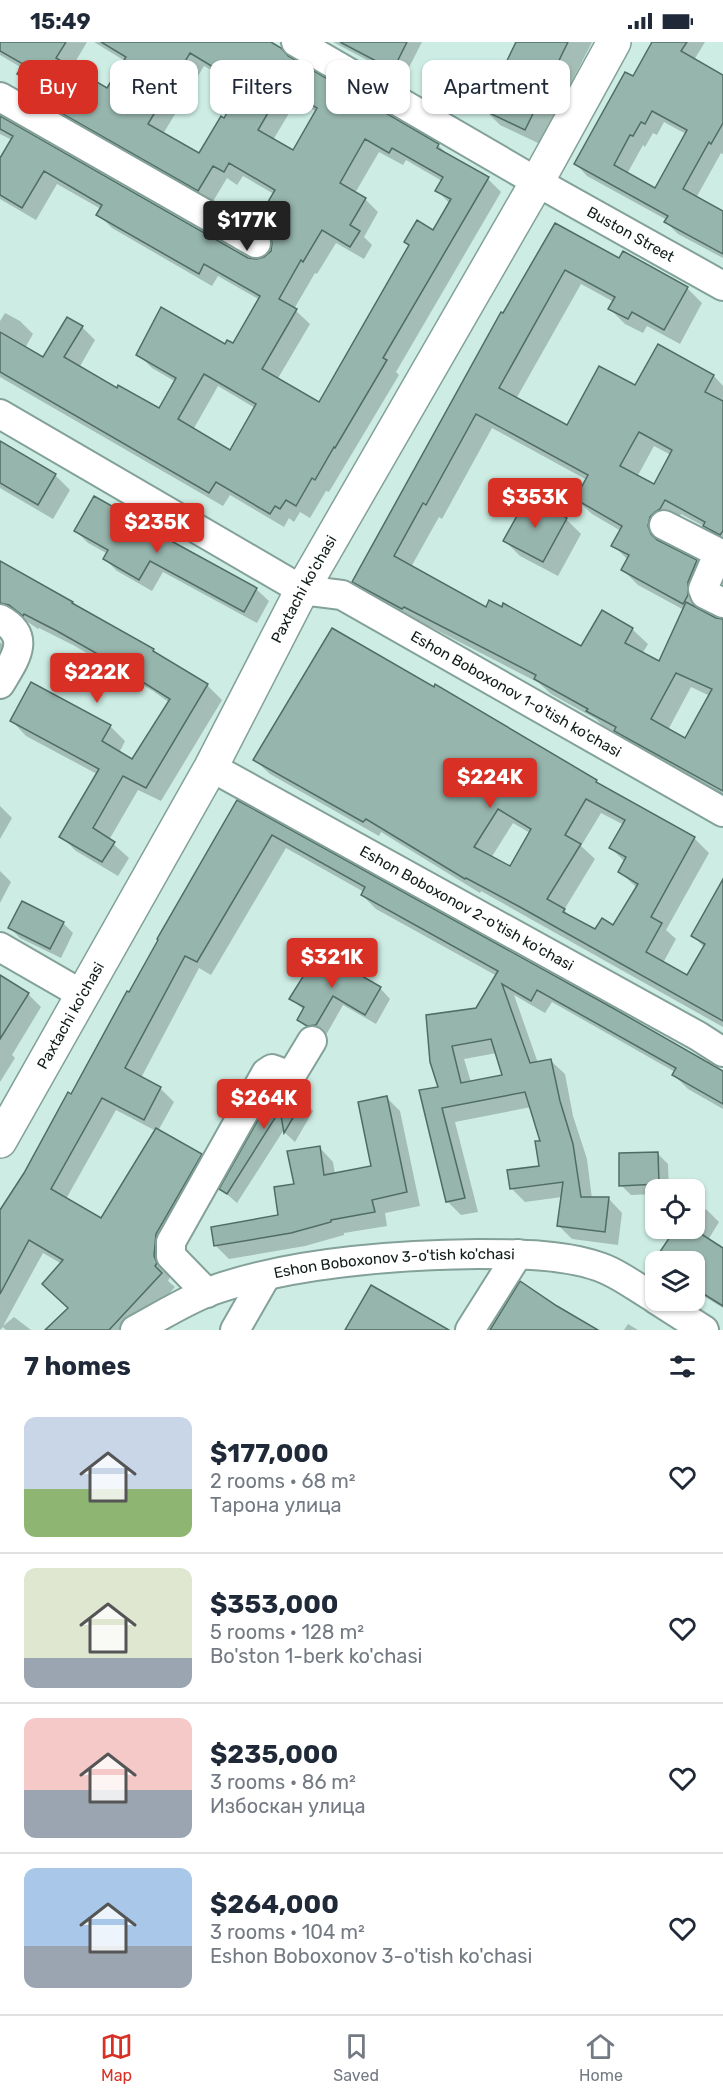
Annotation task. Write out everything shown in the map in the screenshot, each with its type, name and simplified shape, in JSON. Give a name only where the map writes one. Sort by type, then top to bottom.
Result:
[{"type":"street","name":"Buston Street","points":[[296,42],[537,182],[723,286]]},
{"type":"street","name":"Paxtachi ko'chasi","points":[[0,1141],[211,767],[302,590],[537,182],[614,42]]},
{"type":"street","points":[[0,97],[256,243]]},
{"type":"street","points":[[0,414],[302,590]]},
{"type":"street","points":[[664,525],[715,551],[715,561],[703,589],[705,594],[723,603]]},
{"type":"street","name":"Eshon Boboxonov 1-o'tish ko'chasi","points":[[302,590],[342,596],[723,812]]},
{"type":"street","points":[[0,619],[9,624],[17,633],[19,645],[0,684]]},
{"type":"street","name":"Eshon Boboxonov 2-o'tish ko'chasi","points":[[211,767],[698,1036],[723,1052]]},
{"type":"street","points":[[0,947],[83,995]]},
{"type":"street","points":[[207,1293],[171,1256],[171,1242],[266,1073],[272,1069],[288,1075],[292,1074],[312,1041]]},
{"type":"street","points":[[470,1330],[518,1254]]},
{"type":"street","name":"Eshon Boboxonov 3-o'tish ko'chasi","points":[[135,1330],[207,1293],[266,1276],[383,1259],[518,1254],[561,1258],[604,1269],[645,1293]]},
{"type":"street","points":[[235,1330],[266,1276]]},
{"type":"street","name":"Eshon Boboxonov 3-o'tish ko'chasi","points":[[674,1311],[704,1330]]},
{"type":"building","points":[[0,42],[66,42],[56,58],[59,60],[18,61],[0,51]]},
{"type":"building","points":[[101,42],[271,42],[295,60],[210,60],[210,65],[190,53],[186,60],[124,60],[126,57]]},
{"type":"building","points":[[340,42],[407,42],[398,60],[374,60]]},
{"type":"building","points":[[516,42],[568,42],[559,60],[507,60]]},
{"type":"building","points":[[652,42],[687,42],[681,51],[723,75],[723,123],[711,144],[709,142],[683,189],[723,211],[723,254],[664,222],[668,216],[574,164],[625,72],[633,76]],"holes":[[[652,111],[687,130],[655,188],[614,165],[630,135],[633,136],[641,122],[645,124]]]},
{"type":"building","points":[[314,71],[326,78],[326,114],[388,114],[439,144],[437,148],[489,177],[383,358],[387,360],[315,480],[312,478],[296,506],[286,500],[280,509],[275,506],[270,514],[216,482],[209,493],[0,372],[0,332],[43,357],[67,317],[83,326],[64,357],[117,388],[118,385],[159,408],[176,378],[136,355],[161,307],[225,344],[227,340],[233,343],[260,296],[204,264],[199,274],[96,215],[102,205],[44,171],[22,208],[0,195],[0,158],[13,136],[0,129],[0,116],[248,258],[264,257],[271,251],[270,235],[255,224],[275,190],[229,163],[224,172],[213,166],[198,191],[63,114],[98,114],[98,83],[107,88],[110,83],[110,114],[154,114],[148,124],[199,153],[221,116],[224,118],[226,114],[267,114],[258,130],[293,150],[317,108],[314,106]],"holes":[[[365,139],[389,153],[392,148],[443,177],[435,191],[451,199],[433,230],[417,220],[404,242],[409,245],[319,402],[262,369],[297,309],[279,299],[301,260],[303,262],[322,230],[350,247],[360,231],[350,225],[366,198],[340,183]],[[204,374],[256,404],[230,450],[178,419]]]},
{"type":"building","points":[[491,114],[533,114],[525,130]]},
{"type":"building","points":[[555,223],[619,258],[623,251],[688,287],[664,330],[632,312],[628,319],[608,309],[615,297],[565,270],[499,388],[567,425],[599,366],[635,385],[658,344],[714,375],[705,392],[723,401],[723,531],[720,535],[703,526],[705,522],[665,500],[660,509],[650,517],[648,526],[651,534],[657,540],[697,560],[688,582],[688,595],[683,604],[621,570],[629,555],[611,546],[622,526],[575,499],[588,475],[476,414],[426,505],[423,503],[394,556],[486,607],[489,600],[502,607],[503,603],[581,646],[602,610],[633,628],[625,643],[659,661],[686,602],[716,618],[723,619],[723,791],[614,731],[616,727],[534,679],[536,675],[352,582],[501,312],[503,313]],"holes":[[[639,432],[672,450],[654,484],[620,466]],[[676,673],[712,689],[685,738],[651,719]]]},
{"type":"building","points":[[0,441],[56,474],[38,505],[0,483]]},
{"type":"building","points":[[94,496],[257,588],[244,612],[150,561],[139,580],[103,559],[108,550],[74,531]]},
{"type":"building","points":[[528,496],[567,518],[543,562],[503,541]]},
{"type":"building","points":[[0,561],[154,649],[153,651],[208,684],[146,788],[123,776],[93,828],[115,842],[102,862],[59,837],[99,769],[10,721],[31,682],[111,725],[102,741],[132,759],[170,699],[141,681],[142,679],[57,631],[24,614],[23,616],[9,605],[0,603]]},
{"type":"building","points":[[332,628],[434,687],[435,684],[597,780],[596,782],[695,837],[651,917],[662,923],[646,952],[687,975],[705,944],[691,936],[723,879],[723,1021],[520,907],[465,879],[366,819],[363,822],[253,760]],"holes":[[[586,799],[625,820],[609,848],[626,857],[618,872],[638,884],[613,925],[602,918],[595,929],[563,912],[565,909],[547,899],[581,844],[565,835]],[[498,809],[531,829],[510,866],[474,847]]]},
{"type":"building","points":[[237,800],[723,1071],[723,1104],[672,1075],[676,1068],[537,990],[531,1001],[502,984],[530,1063],[551,1059],[560,1101],[573,1144],[581,1197],[609,1197],[605,1232],[557,1226],[563,1182],[510,1189],[507,1170],[539,1166],[535,1141],[540,1141],[525,1092],[442,1108],[465,1198],[446,1202],[419,1090],[438,1087],[430,1062],[426,1015],[476,1008],[498,971],[361,895],[365,887],[272,835],[197,962],[185,956],[125,1068],[161,1087],[144,1120],[102,1098],[51,1189],[101,1218],[156,1128],[202,1154],[156,1234],[154,1256],[157,1263],[155,1266],[162,1273],[109,1330],[45,1330],[68,1308],[42,1284],[63,1260],[29,1240],[0,1294],[0,1210],[24,1173],[68,1092],[71,1094]],"holes":[[[491,1039],[502,1075],[461,1083],[452,1046]]]},
{"type":"building","points":[[22,901],[64,922],[50,949],[8,928]]},
{"type":"building","points":[[319,951],[381,987],[365,1015],[333,996],[316,1025],[307,1026],[297,1020],[304,1007],[289,999]]},
{"type":"building","points":[[0,975],[29,993],[0,1039]]},
{"type":"building","points":[[276,1088],[290,1091],[304,1099],[284,1133],[280,1110],[227,1194],[219,1189]]},
{"type":"building","points":[[387,1096],[407,1192],[372,1200],[375,1212],[331,1220],[331,1222],[291,1233],[214,1246],[211,1227],[278,1215],[274,1187],[294,1184],[287,1151],[320,1146],[324,1175],[371,1166],[358,1102]]},
{"type":"building","points":[[658,1152],[659,1179],[645,1179],[645,1185],[619,1186],[619,1153]]},
{"type":"building","points":[[705,1236],[723,1248],[723,1306],[705,1295],[705,1251],[660,1251],[669,1239],[705,1239]]},
{"type":"building","points":[[520,1281],[557,1306],[598,1330],[490,1330]]},
{"type":"building","points":[[371,1285],[449,1330],[345,1330]]}]
